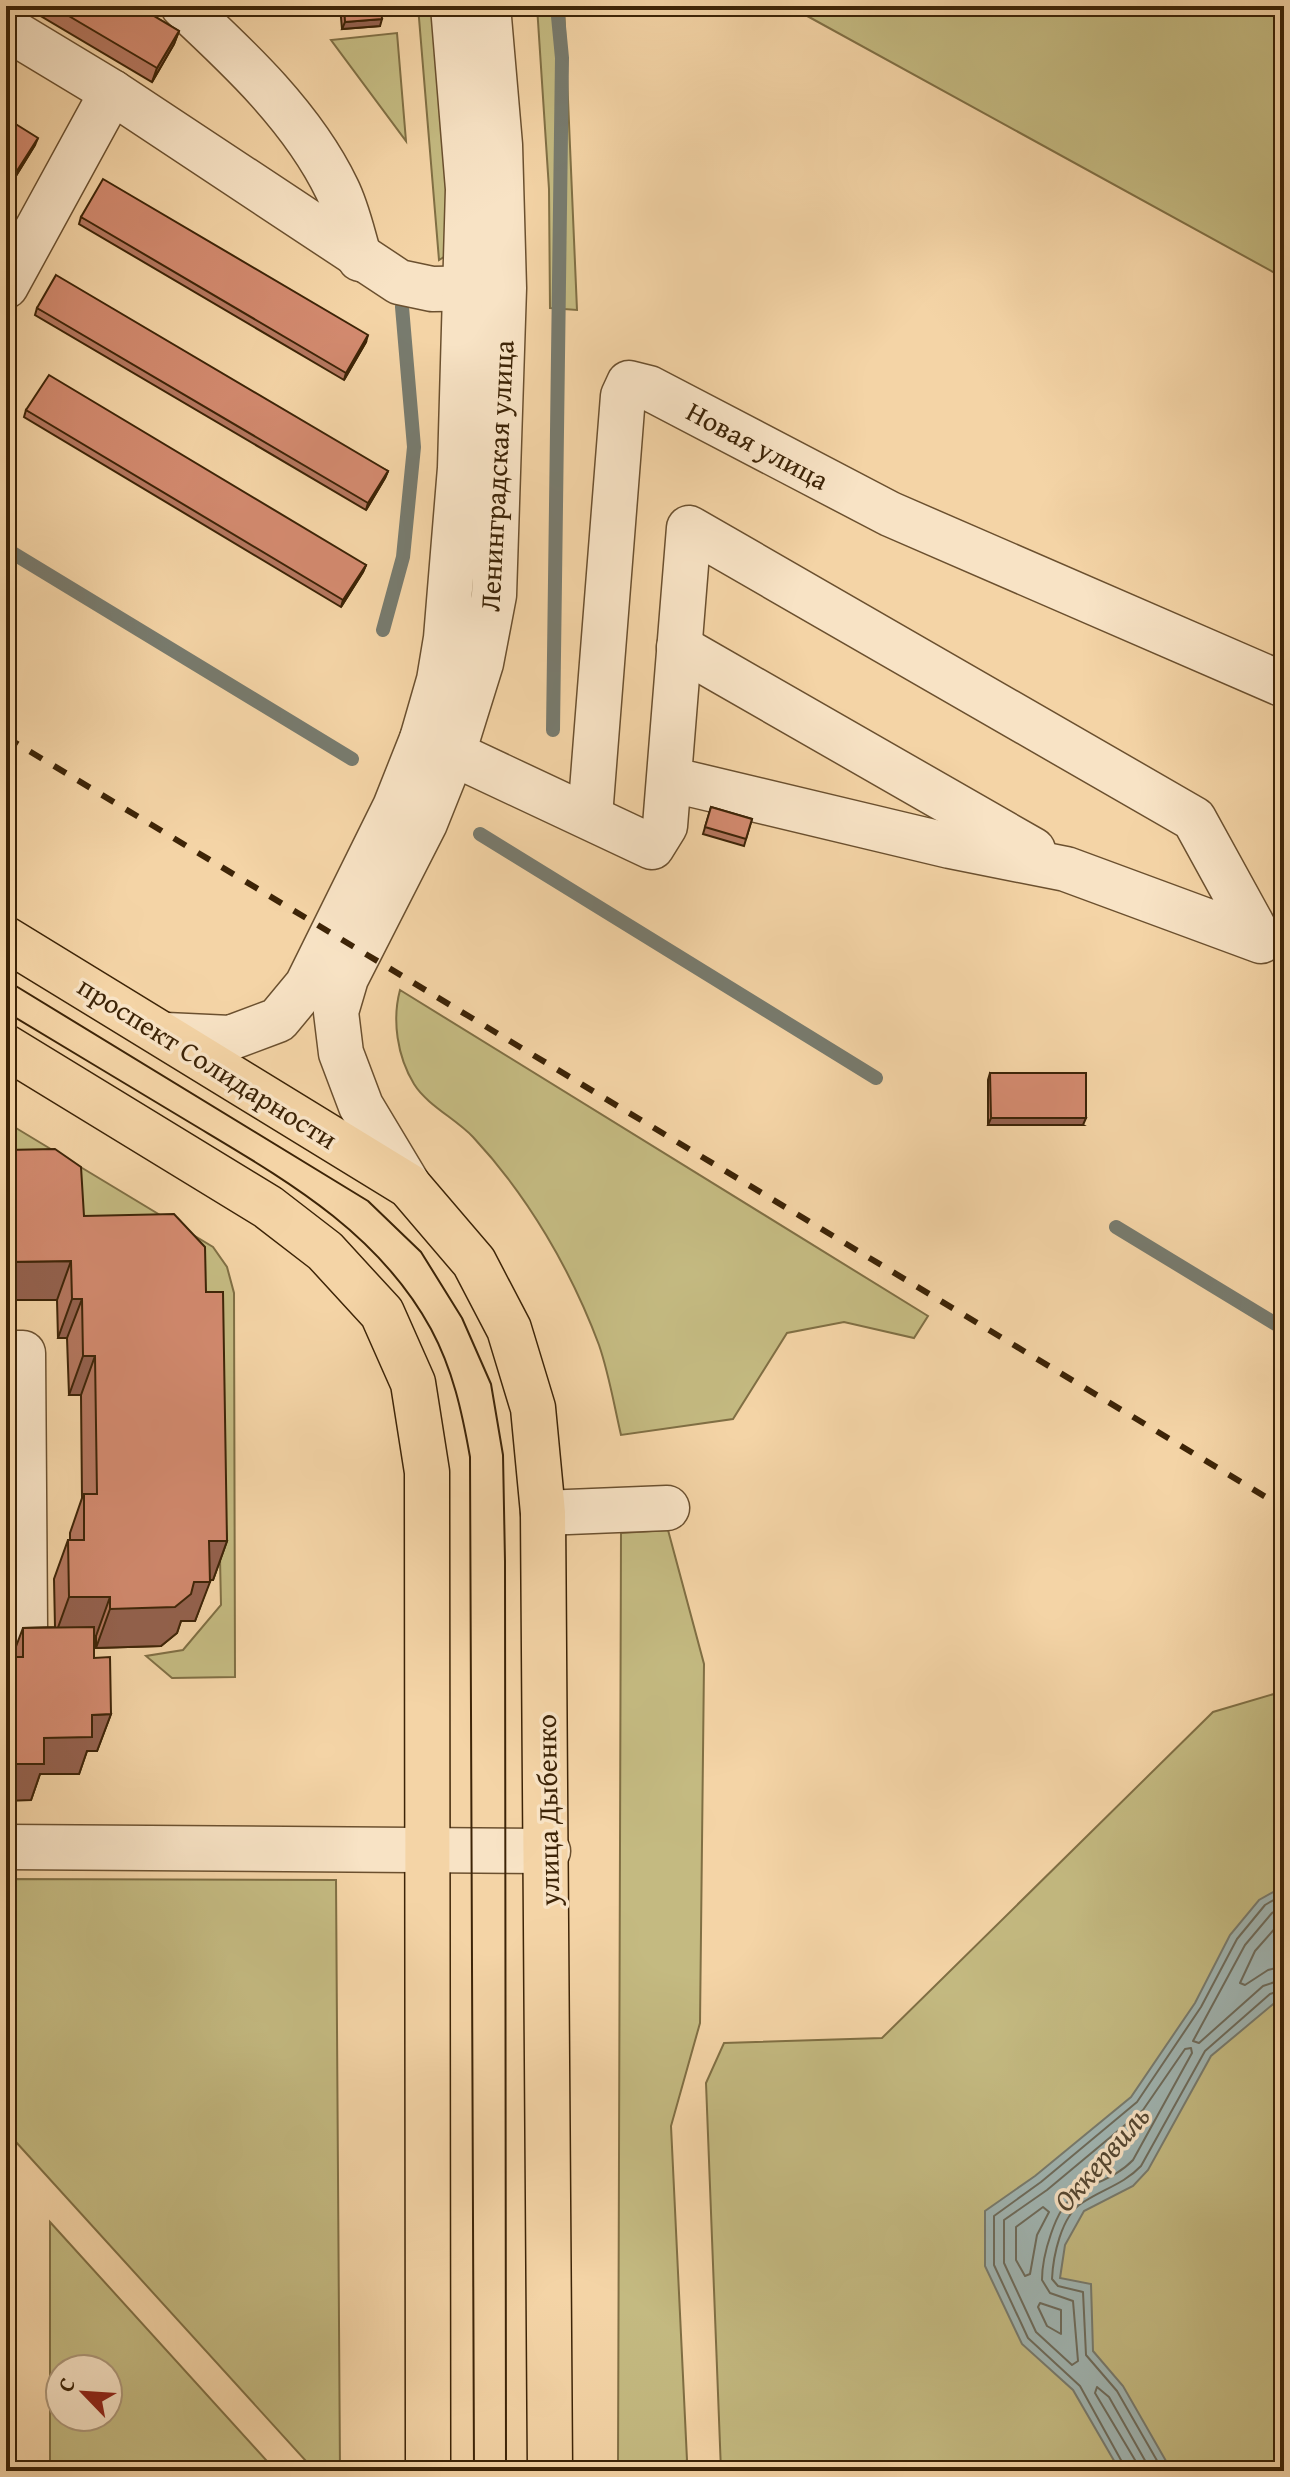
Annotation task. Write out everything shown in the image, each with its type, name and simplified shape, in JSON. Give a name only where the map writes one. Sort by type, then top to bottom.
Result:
[{"type":"main road","name":"проспект Солидарности","points":[[6,939],[409,1186]]},
{"type":"main road","points":[[6,1047],[268,1207],[325,1251],[382,1313],[413,1383],[427,1472],[428,2471]]},
{"type":"main road","name":"улица Дыбенко","points":[[409,1186],[474,1262],[509,1329],[533,1408],[543,1513],[548,1851],[550,2471]]},
{"type":"street","points":[[183,6],[234,53],[313,148],[338,191],[360,259]]},
{"type":"street","name":"Ленинградская улица","points":[[453,6],[468,189],[485,288]]},
{"type":"street","name":"Ленинградская улица","points":[[166,1035],[230,1038],[278,1020],[322,998],[363,876],[481,663],[494,595],[485,288],[500,145],[488,6]]},
{"type":"street","points":[[6,28],[102,75],[360,259],[399,282],[432,289],[485,288]]},
{"type":"street","points":[[6,286],[102,75]]},
{"type":"street","name":"Новая улица","points":[[590,816],[623,396],[629,383],[649,388],[890,514],[1284,685]]},
{"type":"street","points":[[437,746],[652,847],[665,826],[689,528],[1194,819],[1261,941],[1066,869],[950,846],[669,779]]},
{"type":"street","points":[[679,647],[1066,869]]},
{"type":"street","points":[[322,998],[361,1106],[409,1186]]},
{"type":"street","points":[[6,1353],[23,1353],[25,1626],[6,1627]]},
{"type":"street","points":[[543,1513],[667,1508]]},
{"type":"street","points":[[6,1847],[548,1851]]},
{"type":"shaded area","points":[[418,6],[443,6],[447,255],[439,260]]},
{"type":"shaded area","points":[[537,6],[564,6],[577,310],[550,308],[549,189]]},
{"type":"shaded area","points":[[789,6],[1284,6],[1284,278]]},
{"type":"shaded area","points":[[397,33],[406,141],[331,40]]},
{"type":"shaded area","points":[[400,990],[928,1316],[914,1338],[844,1322],[787,1333],[733,1419],[621,1435],[599,1345],[575,1289],[546,1235],[493,1160],[466,1130],[426,1099],[408,1073],[398,1038],[396,1013]]},
{"type":"shaded area","points":[[6,1122],[213,1247],[227,1267],[234,1293],[235,1677],[172,1678],[146,1656],[183,1650],[221,1605],[215,1326],[75,1247],[6,1183]]},
{"type":"shaded area","points":[[668,1530],[704,1664],[700,2023],[671,2126],[687,2460],[671,2471],[618,2471],[621,1533]]},
{"type":"shaded area","points":[[1284,1691],[1284,2471],[721,2471],[706,2083],[724,2043],[882,2038],[1213,1712]]},
{"type":"shaded area","points":[[6,1879],[336,1880],[340,2471],[315,2471],[6,2131]]},
{"type":"shaded area","points":[[50,2222],[276,2471],[50,2471],[50,2433],[124,2433],[124,2353],[50,2353]]},
{"type":"water","name":"Оккервиль","points":[[1284,1886],[1284,1995],[1211,2056],[1148,2170],[1133,2186],[1084,2211],[1065,2245],[1060,2278],[1091,2284],[1093,2351],[1123,2386],[1170,2468],[1177,2471],[1120,2471],[1073,2390],[1022,2344],[985,2266],[985,2211],[1035,2176],[1131,2097],[1195,2003],[1230,1935],[1259,1900]]},
{"type":"building","points":[[52,6],[137,6],[179,31],[157,68]]},
{"type":"building","points":[[344,6],[381,6],[382,19],[345,22]]},
{"type":"building","points":[[6,118],[38,138],[13,177],[6,173]]},
{"type":"building","points":[[103,179],[368,335],[346,373],[81,217]]},
{"type":"building","points":[[56,275],[388,471],[368,503],[37,308]]},
{"type":"building","points":[[49,375],[366,565],[343,600],[26,410]]},
{"type":"building","points":[[711,807],[752,819],[746,839],[705,827]]},
{"type":"building","points":[[990,1073],[1086,1073],[1086,1118],[991,1118]]},
{"type":"building","points":[[55,1149],[81,1167],[84,1216],[174,1214],[205,1247],[206,1292],[223,1292],[227,1541],[209,1541],[210,1582],[194,1582],[191,1594],[175,1607],[110,1609],[110,1597],[69,1597],[68,1540],[84,1540],[84,1494],[97,1494],[95,1356],[83,1356],[82,1299],[72,1299],[71,1261],[6,1262],[6,1150]]},
{"type":"building","points":[[94,1627],[94,1658],[110,1657],[111,1714],[92,1715],[92,1737],[44,1738],[44,1764],[6,1764],[6,1657],[23,1657],[23,1628]]},
{"type":"waterway","points":[[553,730],[562,58],[557,6]]},
{"type":"waterway","points":[[383,630],[403,557],[414,447],[402,307]]},
{"type":"waterway","points":[[6,549],[352,759]]},
{"type":"waterway","points":[[480,834],[876,1078]]},
{"type":"waterway","points":[[1116,1227],[1284,1329]]},
{"type":"tram line","points":[[6,980],[368,1201],[421,1252],[462,1318],[491,1384],[503,1455],[505,1561],[506,2471]]},
{"type":"tram line","points":[[6,1012],[258,1164],[325,1209],[383,1263],[409,1294],[439,1344],[451,1376],[470,1457],[474,2471]]},
{"type":"railway","points":[[6,737],[1284,1508]]}]
